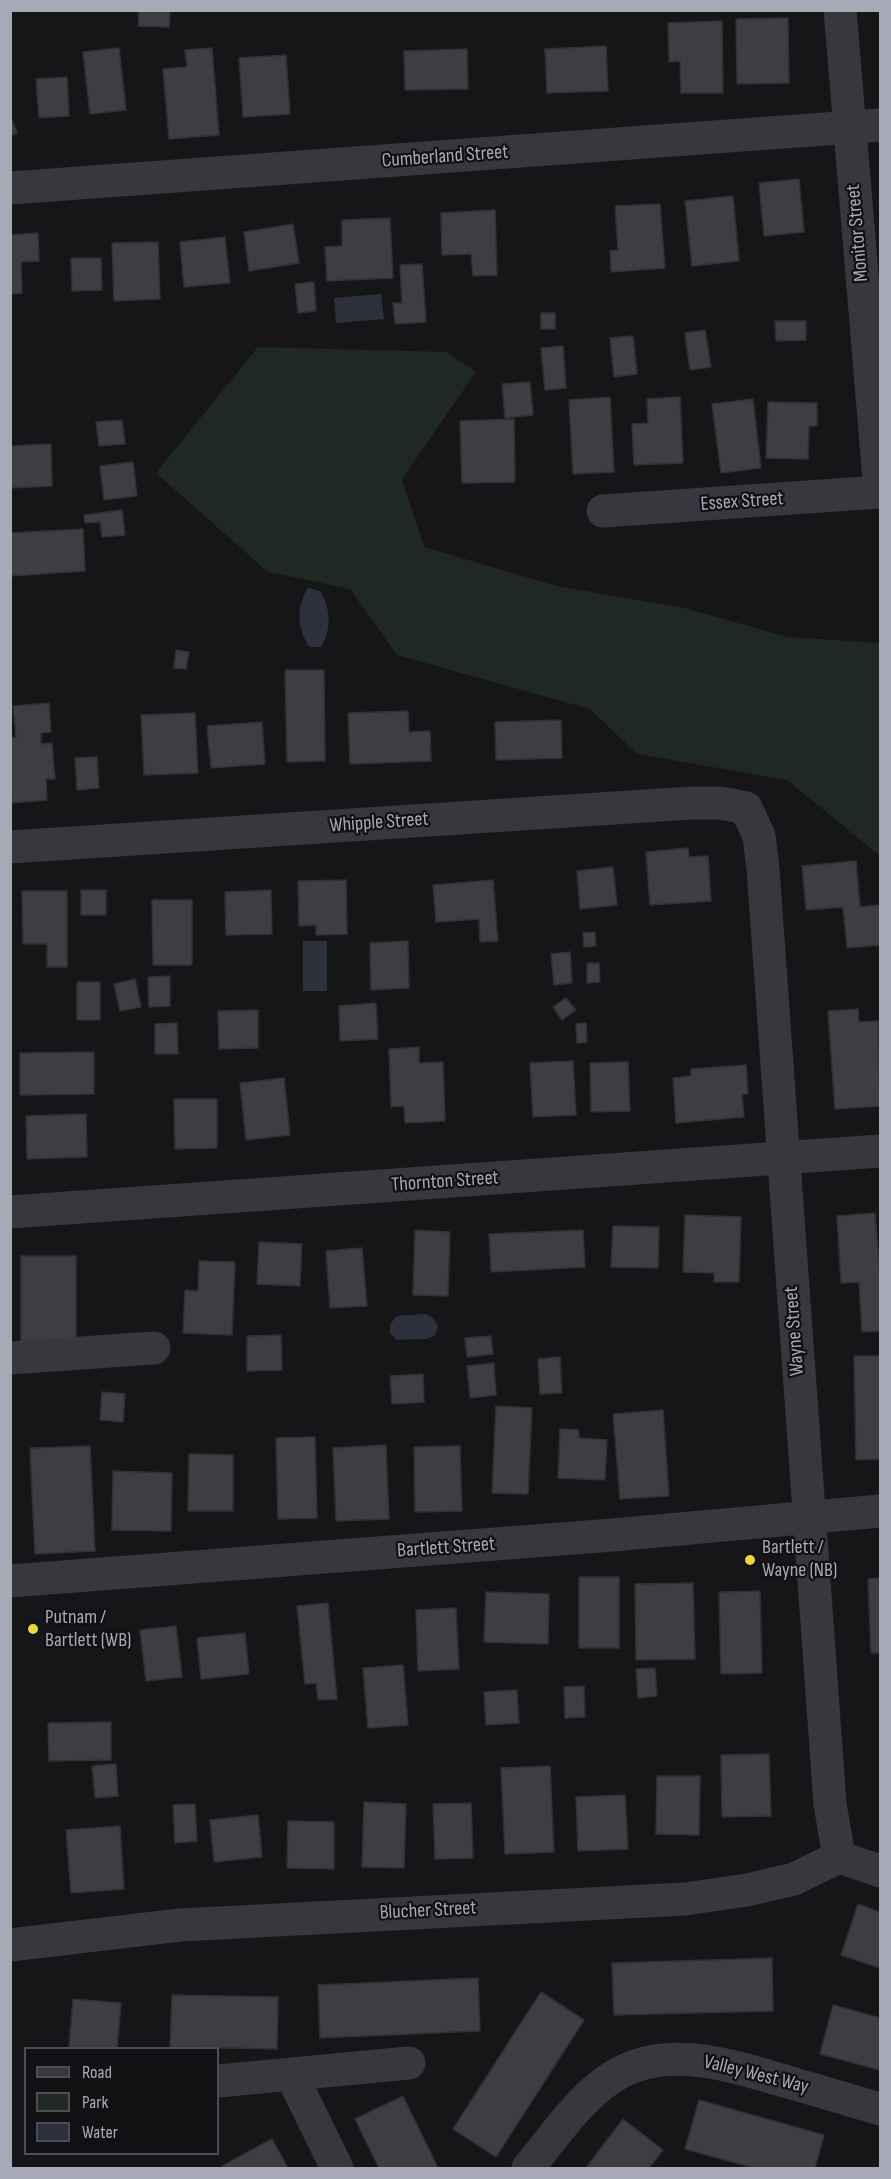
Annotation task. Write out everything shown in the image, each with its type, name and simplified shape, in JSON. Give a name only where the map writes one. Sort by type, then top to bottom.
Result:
[{"type":"street","name":"Monitor Street","points":[[840,10],[880,492]]},
{"type":"street","name":"Cumberland Street","points":[[10,188],[880,125]]},
{"type":"street","name":"Essex Street","points":[[603,511],[880,492]]},
{"type":"street","name":"Whipple Street","points":[[10,847],[692,803],[721,803],[746,808]]},
{"type":"street","name":"Wayne Street","points":[[746,808],[759,836],[763,869],[830,1804],[839,1857]]},
{"type":"street","name":"Thornton Street","points":[[10,1212],[880,1151]]},
{"type":"street","points":[[10,1359],[154,1348]]},
{"type":"street","name":"Bartlett Street","points":[[10,1581],[613,1535],[880,1511]]},
{"type":"street","points":[[839,1857],[880,1871]]},
{"type":"street","name":"Blucher Street","points":[[10,1945],[180,1925],[685,1899],[747,1890],[794,1879],[839,1857]]},
{"type":"street","name":"Valley West Way","points":[[528,2169],[584,2103],[612,2077],[646,2063],[683,2058],[719,2062],[880,2109]]},
{"type":"street","points":[[219,2081],[409,2063]]},
{"type":"street","points":[[291,2074],[338,2169]]},
{"type":"green space","points":[[258,347],[447,352],[476,372],[402,479],[424,547],[557,586],[684,608],[788,637],[880,643],[880,856],[787,780],[637,754],[590,709],[397,655],[350,589],[268,572],[156,473]]},
{"type":"water","points":[[381,294],[384,319],[336,323],[334,298]]},
{"type":"water","points":[[308,588],[320,591],[328,612],[327,633],[321,647],[310,647],[300,626],[301,602]]},
{"type":"water","points":[[303,941],[327,941],[327,991],[303,991]]},
{"type":"water","points":[[425,1314],[433,1318],[438,1326],[435,1335],[427,1339],[397,1340],[390,1333],[390,1324],[397,1316]]},
{"type":"building","points":[[139,10],[170,10],[169,27],[138,26]]},
{"type":"building","points":[[788,18],[789,83],[737,84],[736,19]]},
{"type":"building","points":[[722,21],[723,93],[681,93],[680,61],[669,62],[668,23]]},
{"type":"building","points":[[606,46],[608,91],[547,93],[545,49]]},
{"type":"building","points":[[119,48],[126,110],[90,114],[83,52]]},
{"type":"building","points":[[212,48],[219,135],[169,139],[163,69],[187,67],[185,50]]},
{"type":"building","points":[[467,49],[468,89],[405,90],[404,51]]},
{"type":"building","points":[[286,55],[290,114],[243,117],[239,58]]},
{"type":"building","points":[[67,77],[69,116],[39,118],[36,79]]},
{"type":"building","points":[[10,115],[17,133],[10,136]]},
{"type":"building","points":[[799,179],[804,232],[764,236],[759,183]]},
{"type":"building","points":[[733,196],[739,261],[692,266],[685,201]]},
{"type":"building","points":[[660,204],[665,268],[611,272],[610,251],[618,250],[615,206]]},
{"type":"building","points":[[495,210],[497,275],[473,276],[471,254],[442,255],[441,213]]},
{"type":"building","points":[[390,218],[393,278],[327,281],[325,247],[342,246],[342,220]]},
{"type":"building","points":[[293,224],[299,263],[249,271],[244,232]]},
{"type":"building","points":[[38,233],[39,261],[21,262],[22,293],[10,294],[10,235]]},
{"type":"building","points":[[225,237],[230,283],[184,287],[180,242]]},
{"type":"building","points":[[158,242],[160,299],[114,301],[112,243]]},
{"type":"building","points":[[71,258],[101,258],[102,290],[72,291]]},
{"type":"building","points":[[422,264],[426,322],[395,324],[393,303],[402,303],[400,265]]},
{"type":"building","points":[[314,282],[316,311],[298,313],[295,284]]},
{"type":"building","points":[[541,313],[555,313],[555,329],[541,329]]},
{"type":"building","points":[[775,321],[806,321],[806,340],[776,341]]},
{"type":"building","points":[[705,330],[711,367],[690,370],[685,333]]},
{"type":"building","points":[[633,336],[637,374],[614,377],[610,338]]},
{"type":"building","points":[[563,346],[566,388],[545,390],[541,348]]},
{"type":"building","points":[[530,382],[533,415],[505,418],[502,384]]},
{"type":"building","points":[[610,397],[614,472],[573,474],[569,400]]},
{"type":"building","points":[[680,397],[683,463],[634,465],[632,424],[648,423],[647,399]]},
{"type":"building","points":[[753,399],[761,468],[721,473],[712,404]]},
{"type":"building","points":[[768,402],[817,403],[817,426],[809,426],[808,459],[766,458]]},
{"type":"building","points":[[514,419],[515,482],[462,483],[460,421]]},
{"type":"building","points":[[122,420],[125,444],[99,446],[96,422]]},
{"type":"building","points":[[51,444],[52,486],[10,488],[10,446]]},
{"type":"building","points":[[133,462],[137,496],[104,500],[100,466]]},
{"type":"building","points":[[122,510],[125,535],[102,537],[100,522],[85,523],[84,515]]},
{"type":"building","points":[[83,529],[85,571],[10,576],[10,533]]},
{"type":"building","points":[[176,650],[189,652],[186,669],[174,668]]},
{"type":"building","points":[[285,670],[324,670],[325,761],[287,762]]},
{"type":"building","points":[[49,703],[51,732],[41,733],[41,744],[52,743],[55,779],[46,779],[47,800],[12,803],[10,738],[16,737],[13,706]]},
{"type":"building","points":[[408,711],[409,732],[430,731],[431,761],[350,764],[348,713]]},
{"type":"building","points":[[195,713],[198,773],[144,775],[141,715]]},
{"type":"building","points":[[561,720],[562,758],[496,760],[495,722]]},
{"type":"building","points":[[262,722],[265,764],[211,768],[207,726]]},
{"type":"building","points":[[97,757],[99,788],[77,790],[75,758]]},
{"type":"building","points":[[688,848],[689,857],[708,856],[711,901],[650,905],[646,852]]},
{"type":"building","points":[[856,861],[860,907],[880,905],[880,945],[847,948],[843,907],[806,910],[802,866]]},
{"type":"building","points":[[613,867],[617,905],[580,909],[577,871]]},
{"type":"building","points":[[346,880],[347,934],[316,935],[316,925],[299,926],[298,881]]},
{"type":"building","points":[[493,880],[498,941],[480,942],[479,919],[436,922],[433,885]]},
{"type":"building","points":[[81,890],[106,890],[106,915],[81,915]]},
{"type":"building","points":[[271,890],[272,934],[226,935],[225,892]]},
{"type":"building","points":[[22,891],[67,891],[67,967],[47,967],[47,944],[23,944]]},
{"type":"building","points":[[152,900],[192,900],[192,965],[153,965]]},
{"type":"building","points":[[595,932],[596,946],[584,947],[583,933]]},
{"type":"building","points":[[408,941],[409,988],[371,990],[370,943]]},
{"type":"building","points":[[570,952],[572,983],[554,985],[551,954]]},
{"type":"building","points":[[587,963],[599,963],[600,982],[587,983]]},
{"type":"building","points":[[170,976],[170,1006],[149,1007],[148,977]]},
{"type":"building","points":[[135,979],[141,1007],[120,1011],[114,984]]},
{"type":"building","points":[[77,982],[100,982],[100,1020],[77,1020]]},
{"type":"building","points":[[566,998],[576,1010],[562,1020],[553,1007]]},
{"type":"building","points":[[376,1003],[378,1039],[340,1041],[339,1006]]},
{"type":"building","points":[[858,1009],[859,1022],[878,1021],[880,1106],[835,1109],[828,1011]]},
{"type":"building","points":[[258,1010],[258,1048],[219,1049],[218,1011]]},
{"type":"building","points":[[177,1023],[178,1054],[155,1054],[155,1024]]},
{"type":"building","points":[[586,1023],[587,1042],[577,1043],[576,1024]]},
{"type":"building","points":[[419,1047],[419,1063],[443,1062],[445,1121],[405,1123],[404,1106],[391,1107],[389,1049]]},
{"type":"building","points":[[94,1052],[94,1094],[20,1095],[20,1053]]},
{"type":"building","points":[[573,1061],[576,1115],[533,1117],[530,1063]]},
{"type":"building","points":[[628,1062],[630,1111],[591,1112],[590,1063]]},
{"type":"building","points":[[746,1065],[748,1094],[742,1094],[744,1117],[676,1123],[673,1078],[691,1076],[691,1069]]},
{"type":"building","points":[[284,1078],[290,1135],[246,1140],[240,1083]]},
{"type":"building","points":[[174,1099],[217,1099],[217,1148],[175,1149]]},
{"type":"building","points":[[86,1114],[87,1157],[27,1159],[26,1116]]},
{"type":"building","points":[[875,1213],[880,1277],[880,1331],[862,1332],[859,1282],[841,1283],[837,1216]]},
{"type":"building","points":[[685,1215],[741,1217],[739,1282],[714,1282],[714,1273],[683,1272]]},
{"type":"building","points":[[613,1226],[659,1227],[658,1268],[611,1267]]},
{"type":"building","points":[[415,1230],[450,1232],[448,1296],[413,1295]]},
{"type":"building","points":[[583,1230],[585,1267],[491,1272],[489,1234]]},
{"type":"building","points":[[259,1242],[302,1244],[300,1286],[257,1284]]},
{"type":"building","points":[[362,1248],[367,1306],[330,1308],[326,1251]]},
{"type":"building","points":[[21,1256],[76,1256],[76,1352],[21,1352]]},
{"type":"building","points":[[199,1261],[235,1262],[232,1335],[183,1333],[185,1290],[198,1291]]},
{"type":"building","points":[[281,1335],[282,1370],[247,1371],[247,1336]]},
{"type":"building","points":[[491,1336],[493,1354],[467,1357],[465,1338]]},
{"type":"building","points":[[854,1356],[880,1356],[880,1459],[856,1460]]},
{"type":"building","points":[[560,1357],[562,1393],[540,1394],[538,1359]]},
{"type":"building","points":[[494,1363],[496,1395],[470,1398],[467,1366]]},
{"type":"building","points":[[423,1374],[424,1402],[392,1404],[390,1376]]},
{"type":"building","points":[[102,1392],[125,1394],[123,1422],[100,1420]]},
{"type":"building","points":[[496,1406],[532,1408],[528,1494],[492,1493]]},
{"type":"building","points":[[663,1410],[669,1496],[620,1499],[613,1414]]},
{"type":"building","points":[[560,1429],[579,1430],[579,1438],[607,1440],[605,1480],[558,1478]]},
{"type":"building","points":[[315,1437],[317,1518],[278,1519],[276,1438]]},
{"type":"building","points":[[386,1445],[389,1519],[336,1521],[333,1448]]},
{"type":"building","points":[[90,1446],[95,1551],[35,1554],[30,1448]]},
{"type":"building","points":[[460,1446],[462,1511],[415,1512],[414,1447]]},
{"type":"building","points":[[189,1454],[233,1455],[233,1511],[188,1511]]},
{"type":"building","points":[[113,1471],[172,1473],[171,1531],[112,1530]]},
{"type":"building","points":[[579,1577],[619,1577],[619,1648],[579,1648]]},
{"type":"building","points":[[880,1578],[880,1653],[871,1653],[868,1579]]},
{"type":"building","points":[[693,1583],[695,1659],[636,1660],[635,1584]]},
{"type":"building","points":[[760,1591],[762,1673],[721,1674],[719,1592]]},
{"type":"building","points":[[486,1592],[549,1594],[548,1644],[484,1642]]},
{"type":"building","points":[[328,1603],[337,1699],[318,1700],[316,1683],[305,1684],[297,1606]]},
{"type":"building","points":[[456,1608],[459,1669],[418,1671],[416,1610]]},
{"type":"building","points":[[176,1626],[182,1677],[146,1681],[140,1630]]},
{"type":"building","points":[[245,1633],[249,1674],[201,1679],[197,1638]]},
{"type":"building","points":[[403,1665],[408,1725],[368,1728],[363,1668]]},
{"type":"building","points":[[655,1668],[657,1696],[638,1698],[636,1669]]},
{"type":"building","points":[[584,1686],[585,1717],[565,1718],[564,1687]]},
{"type":"building","points":[[517,1690],[519,1723],[486,1725],[484,1692]]},
{"type":"building","points":[[111,1722],[111,1760],[49,1761],[48,1723]]},
{"type":"building","points":[[769,1754],[771,1816],[722,1817],[721,1755]]},
{"type":"building","points":[[116,1764],[118,1796],[95,1798],[92,1766]]},
{"type":"building","points":[[550,1766],[554,1852],[505,1854],[501,1768]]},
{"type":"building","points":[[657,1776],[700,1776],[699,1835],[656,1834]]},
{"type":"building","points":[[625,1795],[628,1849],[578,1851],[576,1797]]},
{"type":"building","points":[[364,1802],[406,1804],[404,1868],[362,1867]]},
{"type":"building","points":[[471,1803],[473,1858],[435,1859],[433,1804]]},
{"type":"building","points":[[195,1804],[197,1841],[175,1843],[173,1805]]},
{"type":"building","points":[[258,1815],[262,1857],[214,1862],[210,1820]]},
{"type":"building","points":[[288,1821],[334,1822],[334,1869],[287,1868]]},
{"type":"building","points":[[120,1826],[124,1889],[71,1893],[66,1830]]},
{"type":"building","points":[[858,1904],[880,1912],[880,1968],[841,1955]]},
{"type":"building","points":[[772,1958],[773,2011],[614,2015],[612,1963]]},
{"type":"building","points":[[478,1978],[480,2031],[320,2038],[318,1985]]},
{"type":"building","points":[[541,1992],[584,2020],[496,2157],[453,2129]]},
{"type":"building","points":[[172,1995],[278,1997],[277,2049],[170,2047]]},
{"type":"building","points":[[73,1999],[121,2003],[117,2047],[69,2047]]},
{"type":"building","points":[[833,2005],[880,2018],[880,2070],[820,2054]]},
{"type":"building","points":[[403,2096],[438,2168],[379,2168],[355,2119]]},
{"type":"building","points":[[699,2100],[824,2135],[815,2168],[754,2168],[685,2149]]},
{"type":"building","points":[[623,2119],[663,2150],[649,2168],[586,2168]]},
{"type":"building","points":[[272,2139],[288,2168],[223,2168],[222,2166]]},
{"type":"place","name":"Bartlett / Wayne (NB)","points":[[750,1560]]},
{"type":"place","name":"Putnam / Bartlett (WB)","points":[[33,1629]]}]
